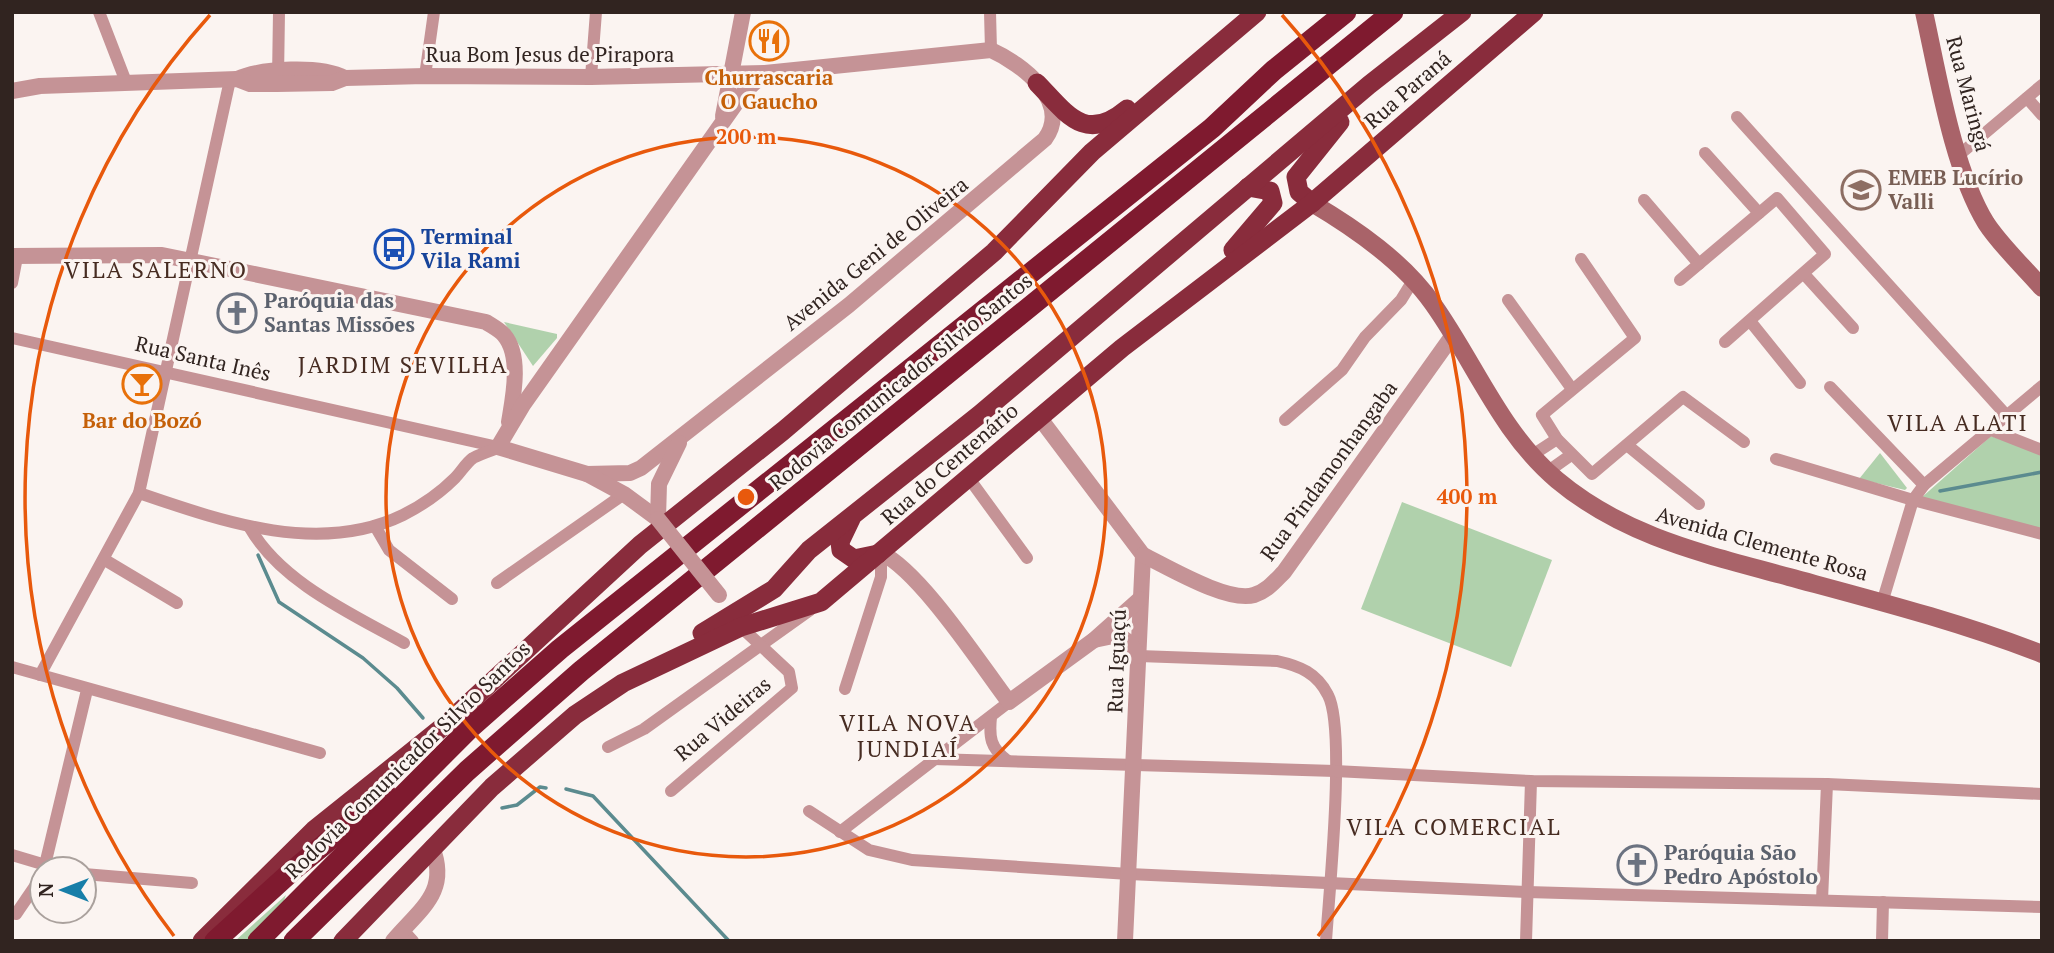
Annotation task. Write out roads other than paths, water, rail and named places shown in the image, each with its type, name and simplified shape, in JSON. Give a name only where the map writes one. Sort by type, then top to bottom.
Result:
[{"type":"highway","points":[[202,941],[314,830],[445,725],[640,545],[783,431],[994,251],[1092,152],[1192,70],[1257,12]]},
{"type":"highway","name":"Rodovia Comunicador Silvio Santos","points":[[258,941],[470,728],[560,649],[1212,128],[1274,71],[1346,12]]},
{"type":"highway","name":"Rodovia Comunicador Silvio Santos","points":[[294,941],[467,771],[581,671],[1393,12]]},
{"type":"highway","points":[[736,621],[752,604],[774,589],[809,550],[852,518],[1146,276],[1248,187],[1462,12]]},
{"type":"highway","name":"Rua Paraná","points":[[1312,203],[1536,13]]},
{"type":"highway","points":[[1312,203],[1296,186],[1300,170],[1339,123],[1376,90],[1392,69]]},
{"type":"highway","points":[[1037,83],[1066,114],[1085,124],[1099,127],[1113,121],[1167,75],[1192,70]]},
{"type":"highway","points":[[1180,303],[1250,234],[1273,203],[1270,191],[1248,187]]},
{"type":"highway","name":"Rua do Centenário","points":[[821,601],[1180,303],[1312,203]]},
{"type":"highway","points":[[852,518],[840,542],[841,550],[854,559],[881,553]]},
{"type":"highway","points":[[343,941],[501,779],[575,715],[623,683],[736,621],[821,601]]},
{"type":"highway","points":[[215,941],[303,862],[470,728]]},
{"type":"main road","name":"Rua Maringá","points":[[1924,12],[1959,155],[1987,224],[2042,288]]},
{"type":"main road","name":"Avenida Clemente Rosa","points":[[1312,203],[1351,229],[1414,279],[1453,335],[1496,407],[1531,456],[1582,500],[1636,531],[1677,546],[1882,603],[2042,654]]},
{"type":"street","points":[[99,12],[126,82]]},
{"type":"street","points":[[278,78],[279,12]]},
{"type":"street","points":[[425,76],[435,12]]},
{"type":"street","points":[[591,77],[596,12]]},
{"type":"street","points":[[718,130],[727,103],[729,74],[743,12]]},
{"type":"street","points":[[990,12],[991,50],[1022,67],[1037,83]]},
{"type":"street","name":"Rua Bom Jesus de Pirapora","points":[[12,91],[40,86],[233,80],[253,72],[278,78],[331,83],[345,78],[425,76],[591,77],[765,73],[991,50]]},
{"type":"street","points":[[139,493],[250,528],[307,533],[375,526],[435,497],[471,459],[498,447],[508,428],[744,92],[765,73]]},
{"type":"street","points":[[40,675],[105,560],[139,493],[233,80]]},
{"type":"street","name":"Avenida Geni de Oliveira","points":[[587,474],[630,473],[681,438],[849,305],[1045,139],[1054,128],[1054,114],[1037,83]]},
{"type":"street","points":[[1959,155],[2042,85]]},
{"type":"street","points":[[2027,98],[2042,115]]},
{"type":"street","points":[[1737,117],[2007,416]]},
{"type":"street","points":[[1953,134],[1967,137],[1984,134]]},
{"type":"street","points":[[1705,153],[1759,213]]},
{"type":"street","points":[[1680,280],[1777,198],[1825,254],[1725,342]]},
{"type":"street","points":[[1793,215],[1812,199]]},
{"type":"street","points":[[1644,200],[1699,264]]},
{"type":"street","points":[[1809,233],[1827,216]]},
{"type":"street","points":[[12,283],[15,257],[140,254],[191,260],[486,322],[504,335],[510,346],[513,392],[508,428]]},
{"type":"street","points":[[1581,258],[1635,338],[1542,415],[1571,456],[1592,474],[1683,397],[1744,442]]},
{"type":"street","points":[[1804,274],[1853,328]]},
{"type":"street","points":[[1285,420],[1342,370],[1365,337],[1401,300],[1414,279]]},
{"type":"street","points":[[1508,300],[1572,390]]},
{"type":"street","points":[[1750,321],[1800,383]]},
{"type":"street","name":"Rua Pindamonhangaba","points":[[1143,555],[1231,594],[1252,596],[1268,589],[1284,572],[1453,335]]},
{"type":"street","name":"Rua Santa Inês","points":[[12,338],[498,447],[587,474]]},
{"type":"street","points":[[1882,603],[1913,500],[1924,485],[2042,386]]},
{"type":"street","points":[[1830,387],[1924,485]]},
{"type":"street","points":[[1040,417],[1143,555]]},
{"type":"street","points":[[1990,430],[2042,450]]},
{"type":"street","points":[[658,519],[659,484],[681,438]]},
{"type":"street","points":[[1531,456],[1557,439]]},
{"type":"street","points":[[1627,445],[1699,504]]},
{"type":"street","points":[[1547,471],[1571,456]]},
{"type":"street","points":[[1776,459],[1913,500],[2042,534]]},
{"type":"street","points":[[587,474],[624,494],[658,519],[719,594],[736,621],[762,645]]},
{"type":"street","points":[[968,477],[1027,558]]},
{"type":"street","points":[[497,583],[624,494]]},
{"type":"street","points":[[375,526],[389,550],[452,598]]},
{"type":"street","points":[[250,528],[262,550],[275,563],[349,612],[404,643]]},
{"type":"street","points":[[845,689],[881,577],[881,553]]},
{"type":"street","points":[[881,553],[901,566],[922,589],[1009,702]]},
{"type":"street","name":"Rua Iguaçú","points":[[1125,941],[1143,555]]},
{"type":"street","points":[[105,560],[177,603]]},
{"type":"street","points":[[719,594],[736,603],[752,604]]},
{"type":"street","points":[[840,832],[933,759],[1094,640],[1140,599]]},
{"type":"street","name":"Rua do Centenário","points":[[608,747],[644,729],[821,601]]},
{"type":"street","points":[[1094,640],[1118,635],[1130,643],[1139,656],[1277,661],[1298,665],[1314,675],[1328,694],[1333,710],[1335,771],[1326,941]]},
{"type":"street","name":"Rua Videiras","points":[[671,791],[792,688],[789,672],[762,645]]},
{"type":"street","points":[[12,667],[86,690],[320,753]]},
{"type":"street","points":[[47,855],[86,690]]},
{"type":"street","points":[[990,717],[989,737],[992,747],[1008,761]]},
{"type":"street","points":[[933,759],[1335,771],[1531,781],[1827,784],[2042,793]]},
{"type":"street","points":[[1526,941],[1531,781]]},
{"type":"street","points":[[1822,900],[1827,784]]},
{"type":"street","points":[[809,811],[869,850],[912,860],[1129,874],[1527,892],[2042,907]]},
{"type":"street","points":[[399,938],[436,891],[438,867],[432,847]]},
{"type":"street","points":[[12,855],[28,863]]},
{"type":"street","points":[[98,875],[192,883]]},
{"type":"street","points":[[14,915],[28,893]]},
{"type":"street","points":[[1882,941],[1883,902]]},
{"type":"waterway","points":[[1940,491],[2042,472]]},
{"type":"waterway","points":[[258,555],[279,602],[363,658],[397,688],[423,718]]},
{"type":"waterway","points":[[502,808],[517,805],[540,787],[546,788]]},
{"type":"waterway","points":[[566,789],[593,796],[729,941]]},
{"type":"place","name":"Churrascaria O Gaucho","points":[[769,41]]},
{"type":"place","name":"EMEB Lucírio Valli","points":[[1861,190]]},
{"type":"place","name":"Terminal Vila Rami","points":[[394,249]]},
{"type":"place","name":"Paróquia das Santas Missões","points":[[237,313]]},
{"type":"place","name":"Bar do Bozó","points":[[142,384]]},
{"type":"place","name":"Paróquia São Pedro Apóstolo","points":[[1637,865]]},
{"type":"district","name":"VILA SALERNO","points":[[156,270]]},
{"type":"district","name":"JARDIM SEVILHA","points":[[403,365]]},
{"type":"district","name":"VILA ALATI","points":[[1958,423]]},
{"type":"district","name":"VILA NOVA JUNDIAÍ","points":[[908,736]]},
{"type":"district","name":"VILA COMERCIAL","points":[[1454,827]]}]
